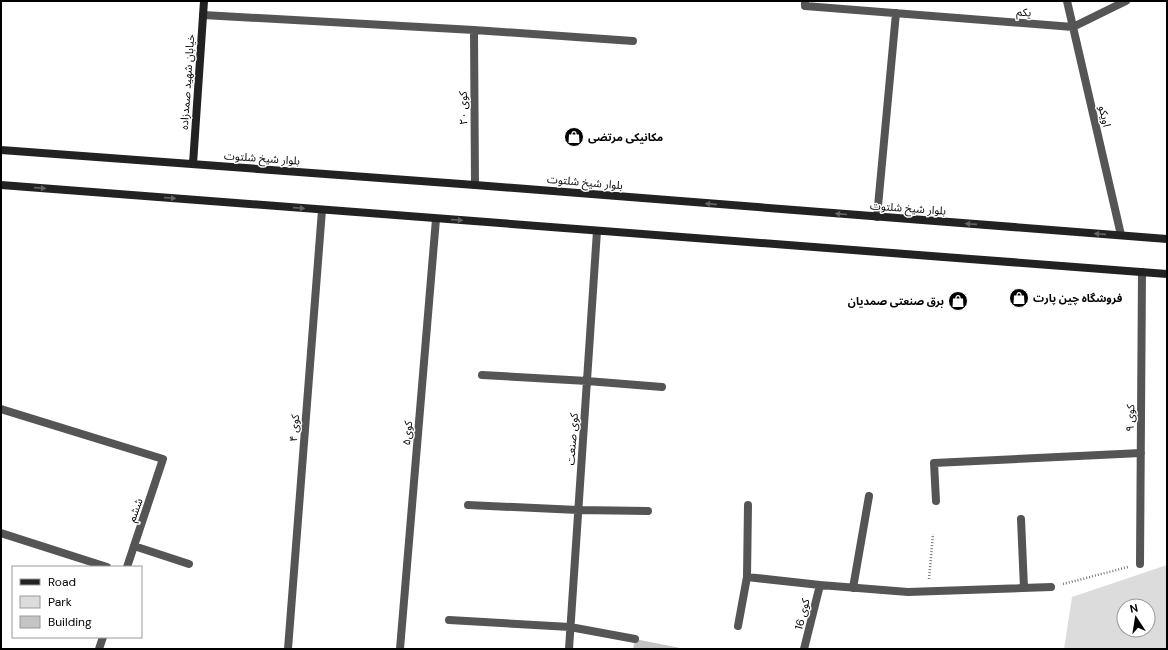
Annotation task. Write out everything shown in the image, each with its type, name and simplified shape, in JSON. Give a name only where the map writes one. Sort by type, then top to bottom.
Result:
[{"type":"main road","name":"خیابان شهید صمدزاده","points":[[193,164],[204,1]]},
{"type":"main road","name":"بلوار شیخ شلتوت","points":[[1,150],[1167,239]]},
{"type":"main road","points":[[1,185],[1167,274]]},
{"type":"street","name":"اویکو","points":[[1067,1],[1121,235]]},
{"type":"street","points":[[1073,27],[1126,1]]},
{"type":"street","name":"یکم","points":[[805,4],[1073,27]]},
{"type":"street","points":[[878,217],[896,13]]},
{"type":"street","points":[[203,16],[474,30],[633,41]]},
{"type":"street","name":"کوی ۲۰","points":[[474,30],[475,185]]},
{"type":"street","name":"کوی ۴","points":[[288,649],[322,210]]},
{"type":"street","name":"کوی۵","points":[[400,649],[436,219]]},
{"type":"street","name":"کوی صنعت","points":[[569,649],[596,231]]},
{"type":"street","name":"کوی ۹","points":[[1140,564],[1142,272]]},
{"type":"street","points":[[482,375],[662,387]]},
{"type":"street","name":"ششم","points":[[1,409],[163,459],[127,566]]},
{"type":"street","points":[[936,501],[934,463],[1140,453]]},
{"type":"street","points":[[853,588],[869,496]]},
{"type":"street","points":[[468,505],[578,510],[648,511]]},
{"type":"street","points":[[738,626],[747,577],[748,506]]},
{"type":"street","points":[[1021,520],[1024,588]]},
{"type":"street","points":[[1,533],[104,566]]},
{"type":"street","points":[[134,546],[189,564]]},
{"type":"street","points":[[747,577],[908,592],[1051,587]]},
{"type":"street","name":"کوی 16","points":[[804,649],[820,585]]},
{"type":"street","points":[[449,620],[570,627],[635,639]]},
{"type":"street","points":[[99,649],[104,638]]},
{"type":"path","points":[[928,592],[933,534]]},
{"type":"path","points":[[1051,587],[1140,564]]},
{"type":"green space","points":[[1167,565],[1167,649],[1064,649],[1072,597]]},
{"type":"building","points":[[635,639],[680,648],[680,649],[633,649]]},
{"type":"place","name":"مکانیکی مرتضی","points":[[574,137]]},
{"type":"place","name":"فروشگاه چین پارت","points":[[1019,298]]},
{"type":"place","name":"برق صنعتی صمدیان","points":[[958,301]]}]
